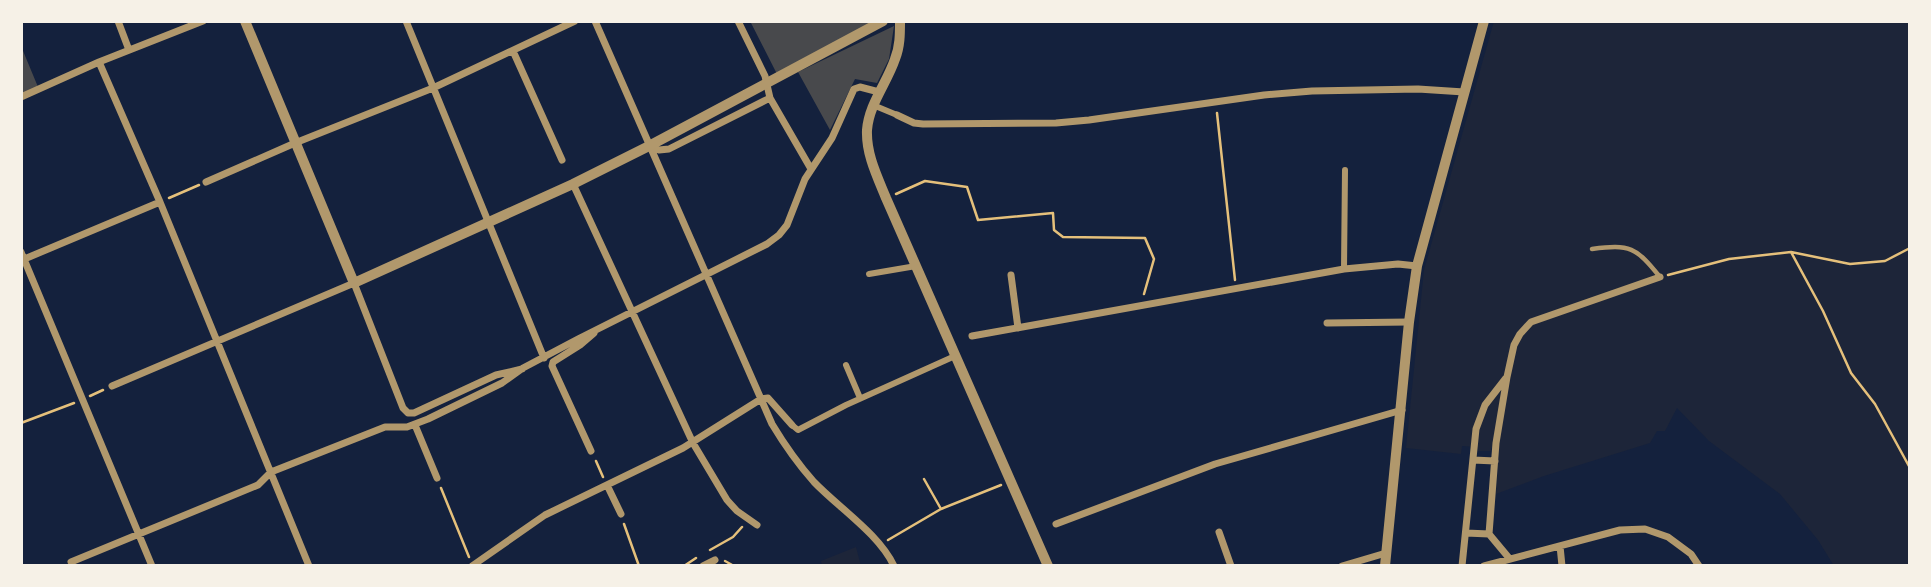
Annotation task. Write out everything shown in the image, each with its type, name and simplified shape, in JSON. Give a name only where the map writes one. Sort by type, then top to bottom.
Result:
[{"type":"street","points":[[118,21],[130,50]]},
{"type":"street","points":[[21,97],[99,62],[203,21]]},
{"type":"street","points":[[245,21],[403,408],[408,413],[414,413],[496,374],[523,369]]},
{"type":"street","points":[[406,21],[544,358]]},
{"type":"street","points":[[206,183],[295,143],[433,88],[575,21]]},
{"type":"street","points":[[595,21],[772,424],[815,482],[880,545],[894,566]]},
{"type":"street","points":[[738,21],[762,69],[770,98],[811,169]]},
{"type":"street","points":[[112,386],[354,283],[573,184],[883,21]]},
{"type":"street","points":[[900,21],[898,52],[873,105],[867,128],[868,145],[886,198],[1048,566]]},
{"type":"street","points":[[1385,566],[1417,266],[1483,21]]},
{"type":"street","points":[[513,51],[562,160]]},
{"type":"street","points":[[99,62],[160,202],[309,566]]},
{"type":"street","points":[[67,564],[258,485],[271,472],[385,427],[415,425],[502,383],[597,329],[767,244],[779,235],[792,214],[811,169],[832,138],[854,89],[860,87],[879,92]]},
{"type":"street","points":[[873,105],[923,124],[1056,123],[1312,91],[1418,89],[1464,92]]},
{"type":"street","points":[[649,146],[660,150],[669,149],[770,98]]},
{"type":"street","points":[[1344,269],[1345,170]]},
{"type":"street","points":[[573,184],[693,443],[727,500],[757,525]]},
{"type":"street","points":[[152,566],[22,258],[160,202]]},
{"type":"street","points":[[972,336],[1344,269],[1398,264],[1417,266]]},
{"type":"street","points":[[869,274],[916,266]]},
{"type":"street","points":[[1011,275],[1018,328]]},
{"type":"street","points":[[1509,558],[1489,534],[1495,461],[1514,345],[1531,322],[1660,277]]},
{"type":"street","points":[[1327,323],[1409,322]]},
{"type":"street","points":[[591,452],[552,366],[553,362],[589,338],[597,329]]},
{"type":"street","points":[[472,566],[545,515],[693,443],[761,399],[768,398],[799,430],[860,398],[955,356]]},
{"type":"street","points":[[846,365],[860,398]]},
{"type":"street","points":[[1462,566],[1476,429],[1485,405],[1507,377]]},
{"type":"street","points":[[1056,524],[1215,464],[1402,411]]},
{"type":"street","points":[[415,425],[437,478]]},
{"type":"street","points":[[1473,460],[1495,461]]},
{"type":"street","points":[[607,485],[621,514]]},
{"type":"street","points":[[1484,566],[1620,530],[1645,529],[1668,537],[1690,554],[1699,566]]},
{"type":"street","points":[[1219,532],[1231,566]]},
{"type":"street","points":[[1466,533],[1489,534]]},
{"type":"street","points":[[1560,546],[1562,566]]},
{"type":"street","points":[[1342,566],[1387,552]]},
{"type":"street","points":[[703,566],[715,560]]},
{"type":"lane","points":[[1592,249],[1616,246],[1636,251],[1660,277]]},
{"type":"path","points":[[1215,102],[1236,287]]},
{"type":"path","points":[[886,198],[925,181],[967,187],[978,220],[1053,214],[1054,230],[1063,237],[1145,238],[1154,259],[1141,304]]},
{"type":"path","points":[[160,202],[206,183]]},
{"type":"path","points":[[1660,277],[1729,259],[1791,252],[1850,264],[1885,261],[1910,248]]},
{"type":"path","points":[[1791,252],[1823,311],[1851,373],[1875,404],[1910,468]]},
{"type":"path","points":[[21,423],[112,386]]},
{"type":"path","points":[[591,452],[607,485]]},
{"type":"path","points":[[437,478],[472,566]]},
{"type":"path","points":[[924,479],[941,509]]},
{"type":"path","points":[[880,545],[941,509],[1011,481]]},
{"type":"path","points":[[684,566],[733,537],[743,526],[736,510]]},
{"type":"path","points":[[621,514],[639,566]]},
{"type":"path","points":[[723,543],[724,548]]},
{"type":"shaded area","points":[[1494,21],[1910,21],[1910,566],[1834,566],[1818,540],[1780,494],[1709,441],[1677,408],[1665,431],[1657,431],[1650,443],[1496,494],[1499,448],[1478,451],[1477,447],[1462,446],[1461,454],[1406,448],[1424,270]]},
{"type":"shaded area","points":[[856,547],[861,566],[822,566],[821,561]]},
{"type":"building","points":[[750,21],[876,21],[778,76]]},
{"type":"building","points":[[894,26],[889,59],[877,83],[855,79],[830,130],[798,72]]},
{"type":"building","points":[[21,46],[38,87],[21,94]]}]
